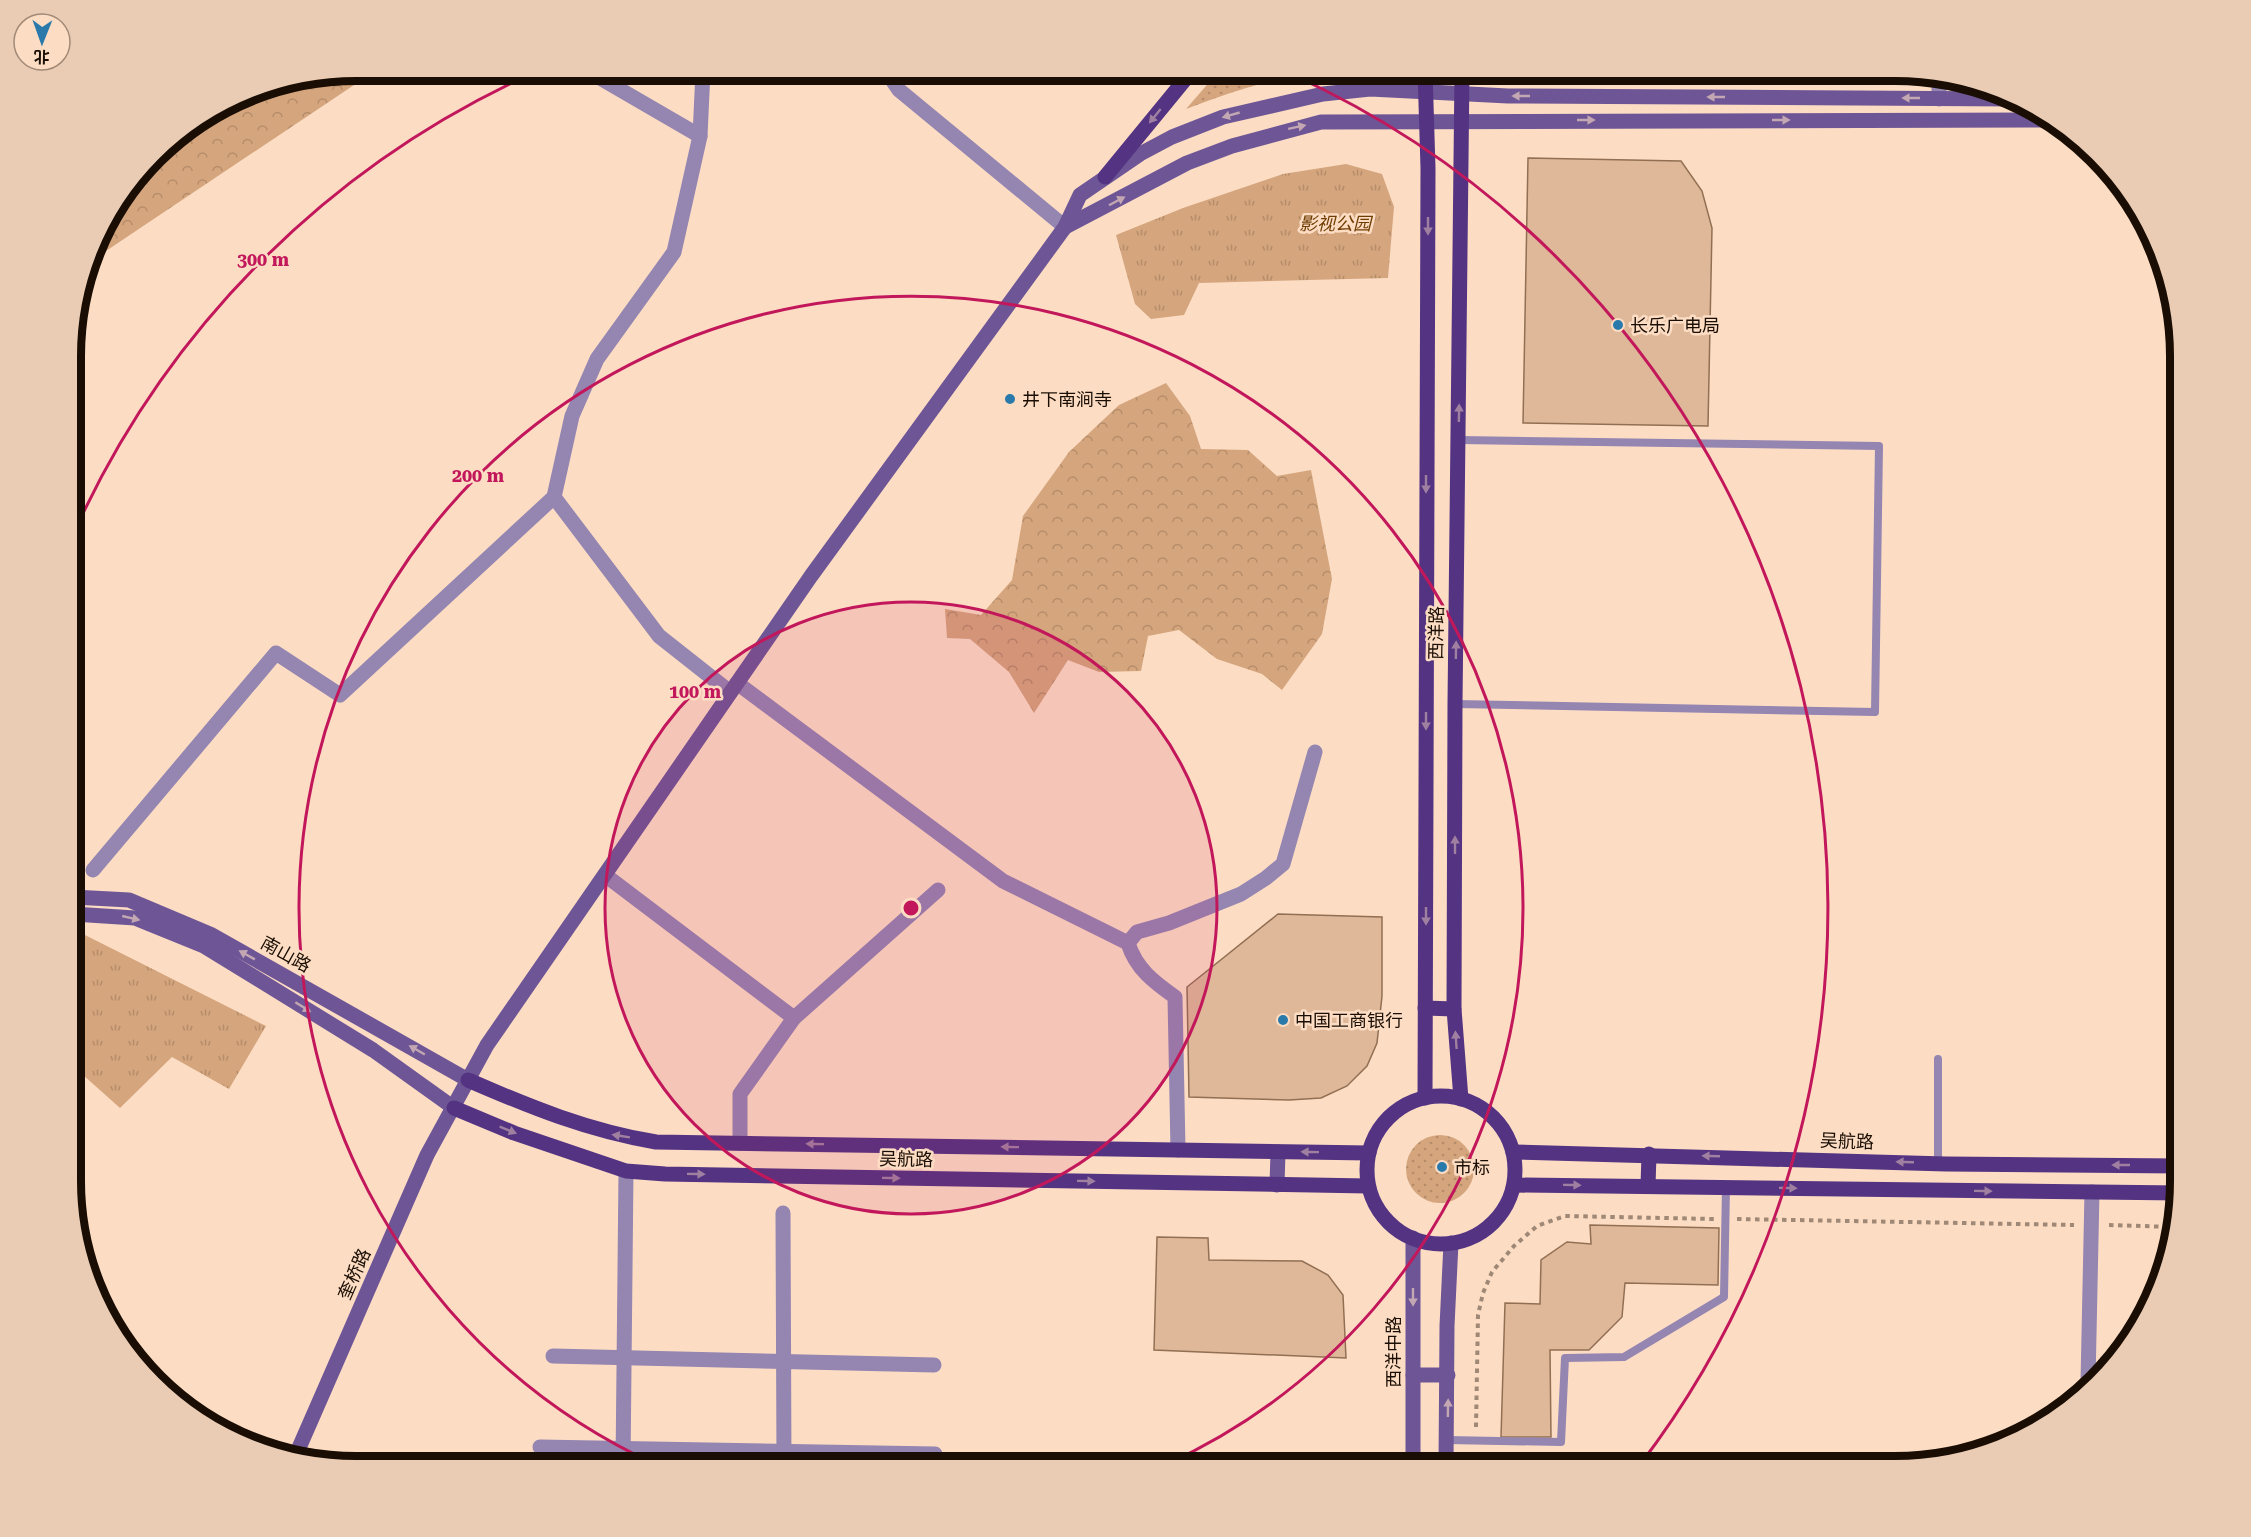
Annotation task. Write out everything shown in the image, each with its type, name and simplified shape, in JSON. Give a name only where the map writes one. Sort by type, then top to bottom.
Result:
[{"type":"main road","points":[[1105,177],[1184,81]]},
{"type":"main road","name":"西洋路","points":[[1425,1098],[1428,168],[1426,81]]},
{"type":"main road","name":"西洋路","points":[[1461,1099],[1455,1010],[1455,704],[1462,81]]},
{"type":"main road","points":[[1425,1008],[1455,1010]]},
{"type":"main road","name":"吴航路","points":[[468,1080],[526,1105],[610,1134],[656,1142],[1369,1153]]},
{"type":"main road","points":[[1425,1098],[1461,1099],[1479,1106],[1494,1118],[1506,1134],[1513,1152],[1514,1185],[1506,1206],[1492,1224],[1473,1237],[1451,1244],[1437,1244],[1413,1238],[1388,1222],[1376,1206],[1368,1186],[1369,1153],[1376,1134],[1389,1118],[1405,1105],[1425,1098]]},
{"type":"main road","name":"吴航路","points":[[454,1108],[514,1133],[626,1171],[665,1174],[1368,1186]]},
{"type":"main road","name":"吴航路","points":[[1513,1152],[1938,1163],[2170,1166]]},
{"type":"main road","points":[[1648,1186],[1649,1154]]},
{"type":"main road","points":[[1514,1185],[2169,1193]]},
{"type":"street","points":[[605,81],[700,136]]},
{"type":"street","points":[[93,870],[276,653],[340,695],[554,497],[572,416],[597,359],[674,252],[700,136],[703,81]]},
{"type":"street","points":[[893,81],[899,90],[1065,227],[1187,164],[1280,130],[1321,122],[2036,120]]},
{"type":"street","points":[[1939,99],[1940,84]]},
{"type":"street","name":"奎桥路","points":[[298,1450],[427,1155],[496,1033],[734,687],[1065,227],[1080,195],[1105,177],[1172,137],[1222,117],[1323,94],[1370,89],[1462,94],[1992,99]]},
{"type":"street","points":[[554,497],[659,636],[734,687],[1003,881],[1128,943],[1133,961],[1153,981],[1175,997],[1178,1150]]},
{"type":"street","points":[[1128,943],[1137,932],[1169,923],[1240,894],[1283,864],[1315,752]]},
{"type":"street","points":[[605,875],[794,1018]]},
{"type":"street","points":[[740,1143],[740,1094],[794,1018],[938,890]]},
{"type":"street","name":"南山路","points":[[81,897],[129,900],[212,935],[468,1080]]},
{"type":"street","name":"南山路","points":[[81,915],[135,918],[204,946],[373,1050],[454,1108]]},
{"type":"street","points":[[1277,1185],[1278,1152]]},
{"type":"street","points":[[623,1456],[626,1171]]},
{"type":"street","points":[[2088,1376],[2092,1192]]},
{"type":"street","points":[[783,1212],[784,1456]]},
{"type":"street","name":"西洋中路","points":[[1413,1238],[1413,1456]]},
{"type":"street","points":[[1446,1456],[1447,1326],[1451,1244]]},
{"type":"street","points":[[553,1356],[934,1365]]},
{"type":"street","points":[[1413,1375],[1448,1375]]},
{"type":"street","points":[[540,1448],[623,1449],[736,1456]]},
{"type":"street","points":[[875,1456],[935,1454]]},
{"type":"lane","points":[[1455,704],[1875,712],[1876,654],[1879,446],[1459,440]]},
{"type":"lane","points":[[1938,1059],[1938,1163]]},
{"type":"lane","points":[[1447,1440],[1561,1442],[1565,1358],[1624,1357],[1724,1297],[1726,1187]]},
{"type":"path","points":[[1476,1456],[1478,1316],[1492,1272],[1514,1246],[1537,1226],[1565,1216],[2166,1227]]},
{"type":"green space","points":[[360,81],[101,254],[109,234],[127,203],[149,175],[175,149],[203,127],[234,109],[285,90],[320,83]]},
{"type":"green space","points":[[1210,81],[1274,81],[1220,96],[1186,109]]},
{"type":"green space","name":"影视公园","points":[[1346,164],[1382,174],[1394,207],[1388,278],[1199,283],[1184,315],[1151,319],[1135,304],[1116,235],[1183,208],[1283,174]]},
{"type":"green space","points":[[1166,383],[1190,416],[1201,449],[1248,450],[1277,476],[1311,470],[1332,579],[1322,634],[1282,690],[1262,674],[1217,659],[1179,630],[1148,636],[1141,671],[1099,672],[1068,660],[1034,713],[1009,672],[970,639],[947,638],[945,609],[981,615],[1012,580],[1023,516],[1069,452],[1119,405]]},
{"type":"green space","points":[[81,933],[266,1026],[229,1089],[172,1057],[120,1108],[81,1073]]},
{"type":"green space","points":[[1440,1135],[1453,1138],[1464,1145],[1471,1156],[1474,1169],[1471,1182],[1464,1193],[1453,1200],[1440,1203],[1427,1200],[1416,1193],[1409,1182],[1406,1169],[1409,1156],[1416,1145],[1427,1138]]},
{"type":"building","name":"长乐广电局","points":[[1528,158],[1681,161],[1702,191],[1712,228],[1708,426],[1523,423]]},
{"type":"building","name":"中国工商银行","points":[[1278,914],[1382,917],[1382,996],[1377,1043],[1367,1066],[1347,1086],[1321,1098],[1289,1100],[1189,1097],[1187,987]]},
{"type":"building","points":[[1590,1225],[1719,1228],[1718,1285],[1625,1283],[1622,1317],[1589,1350],[1550,1350],[1551,1437],[1501,1437],[1505,1303],[1540,1304],[1541,1260],[1567,1242],[1591,1244]]},
{"type":"building","points":[[1157,1237],[1208,1238],[1209,1260],[1302,1261],[1328,1275],[1343,1295],[1346,1358],[1154,1350]]},
{"type":"place","name":"长乐广电局","points":[[1618,325]]},
{"type":"place","name":"井下南涧寺","points":[[1010,399]]},
{"type":"place","name":"中国工商银行","points":[[1283,1020]]},
{"type":"place","name":"市标","points":[[1442,1167]]}]
